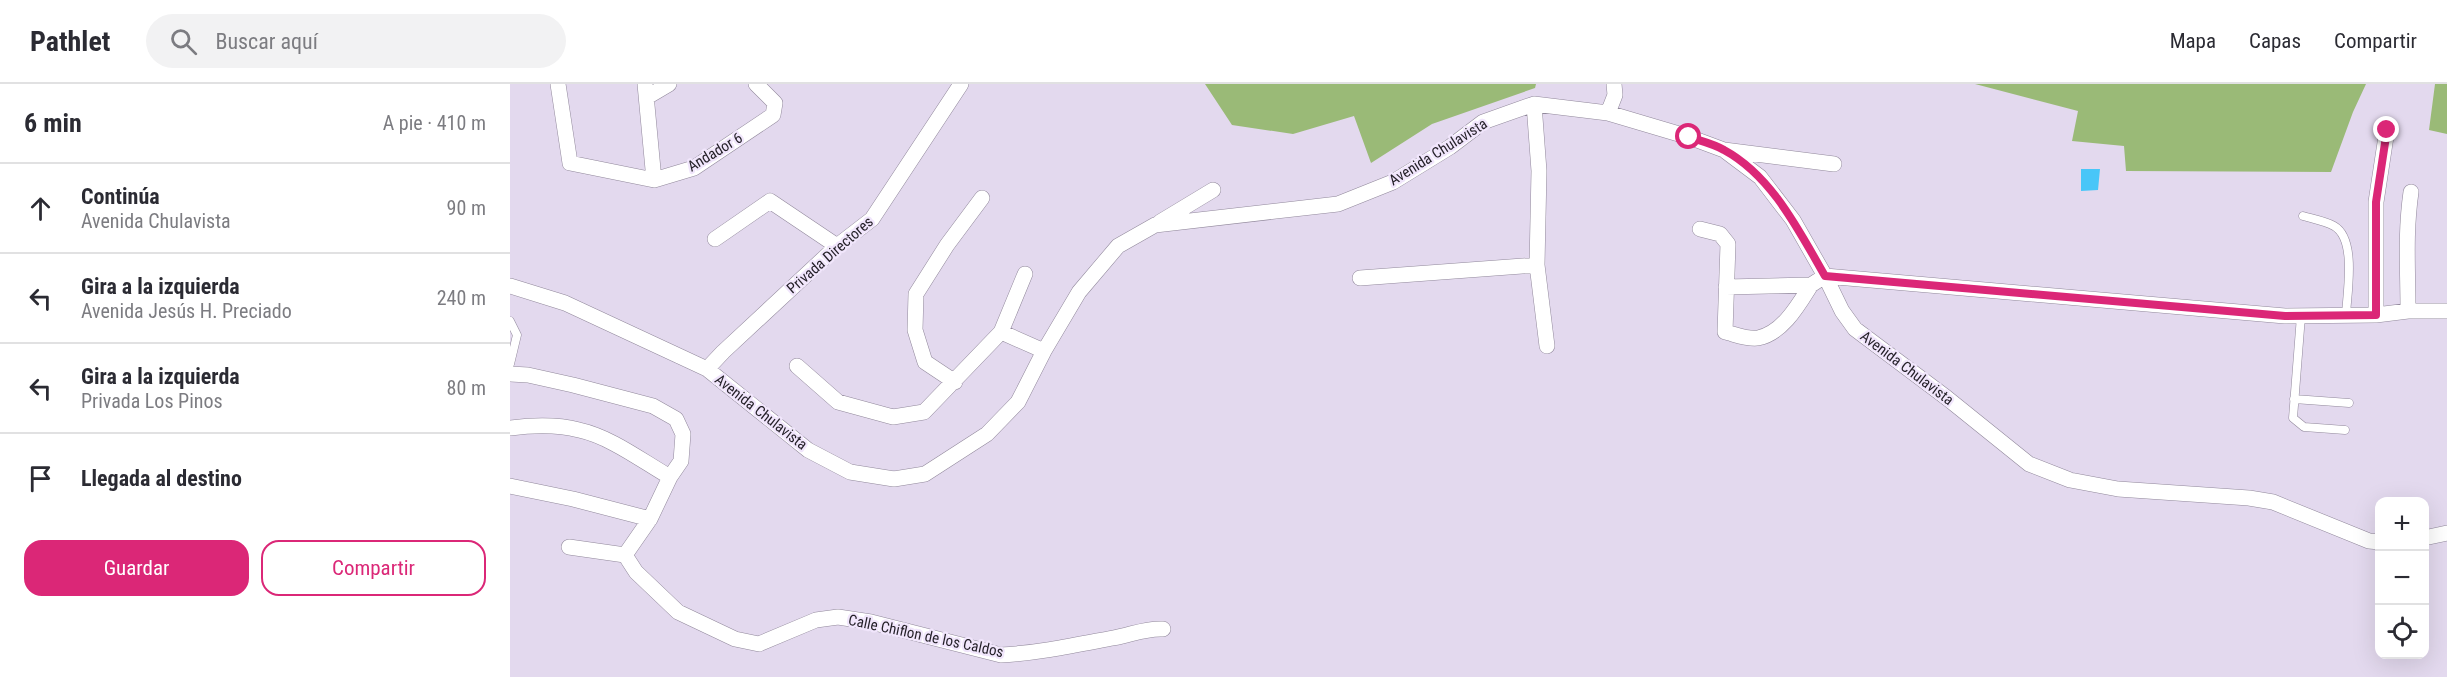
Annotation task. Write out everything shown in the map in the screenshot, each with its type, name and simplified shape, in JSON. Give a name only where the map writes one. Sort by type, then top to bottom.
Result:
[{"type":"street","name":"Andador 6","points":[[558,84],[570,163],[654,180],[694,168],[773,115],[775,103],[756,84]]},
{"type":"street","points":[[654,180],[646,90],[669,84]]},
{"type":"street","name":"Privada Directores","points":[[707,369],[837,246],[872,219],[961,84]]},
{"type":"street","points":[[1608,113],[1615,95],[1614,84]]},
{"type":"street","points":[[1534,104],[1539,171],[1537,265],[1547,346]]},
{"type":"street","name":"Avenida Chulavista","points":[[510,286],[565,303],[707,369],[808,450],[850,472],[894,479],[925,474],[987,434],[1018,402],[1044,351],[1079,292],[1118,246],[1155,225],[1338,204],[1393,182],[1450,147],[1483,122],[1534,104],[1608,113],[1724,150],[1760,177],[1793,220],[1842,311],[1855,329],[1947,398],[2029,464],[2070,480],[2118,489],[2249,498],[2273,502],[2368,541],[2375,542]]},
{"type":"street","points":[[2376,315],[2376,202],[2387,130]]},
{"type":"street","points":[[1724,150],[1834,164]]},
{"type":"street","points":[[1155,225],[1213,190]]},
{"type":"street","points":[[2408,311],[2405,257],[2406,222],[2411,192]]},
{"type":"street","points":[[955,382],[925,362],[915,330],[916,294],[947,245],[982,198]]},
{"type":"street","points":[[715,239],[770,201],[837,246]]},
{"type":"street","points":[[1700,229],[1720,234],[1728,244],[1725,332],[1757,338],[1773,331],[1793,312],[1811,285],[1825,276],[2301,316],[2376,315],[2447,310]]},
{"type":"street","points":[[1360,278],[1537,265]]},
{"type":"street","points":[[796,366],[838,402],[893,417],[924,412],[1001,332],[1025,274]]},
{"type":"street","points":[[1726,287],[1811,285]]},
{"type":"street","points":[[1001,332],[1044,351]]},
{"type":"street","points":[[510,374],[573,385],[653,406],[676,419],[683,434],[681,461],[670,477],[650,519],[625,555],[569,548]]},
{"type":"street","points":[[510,428],[541,425],[582,430],[611,443],[670,477]]},
{"type":"street","points":[[510,486],[582,501],[650,519]]},
{"type":"street","points":[[2429,537],[2447,532]]},
{"type":"street","name":"Calle Chiflon de los Caldos","points":[[625,555],[636,572],[678,612],[735,639],[759,644],[827,617],[871,622],[1001,655],[1116,638],[1143,629],[1163,629]]},
{"type":"lane","points":[[2303,216],[2336,227],[2346,239],[2349,252],[2346,315]]},
{"type":"lane","points":[[2301,316],[2293,418],[2304,426],[2345,430]]},
{"type":"lane","points":[[510,321],[517,335],[510,364]]},
{"type":"lane","points":[[2294,399],[2349,403]]},
{"type":"green space","points":[[1205,84],[1536,84],[1535,88],[1432,124],[1371,163],[1354,116],[1293,134],[1232,125]]},
{"type":"green space","points":[[1975,84],[2366,84],[2331,172],[2126,171],[2124,146],[2072,141],[2078,111]]},
{"type":"green space","points":[[2435,84],[2447,84],[2447,134],[2429,130]]},
{"type":"water","points":[[2081,169],[2100,169],[2098,190],[2081,191]]},
{"type":"route","points":[[1689,137],[1724,150],[1760,177],[1793,220],[1825,276],[2285,316],[2376,315],[2376,202],[2387,130]]}]
